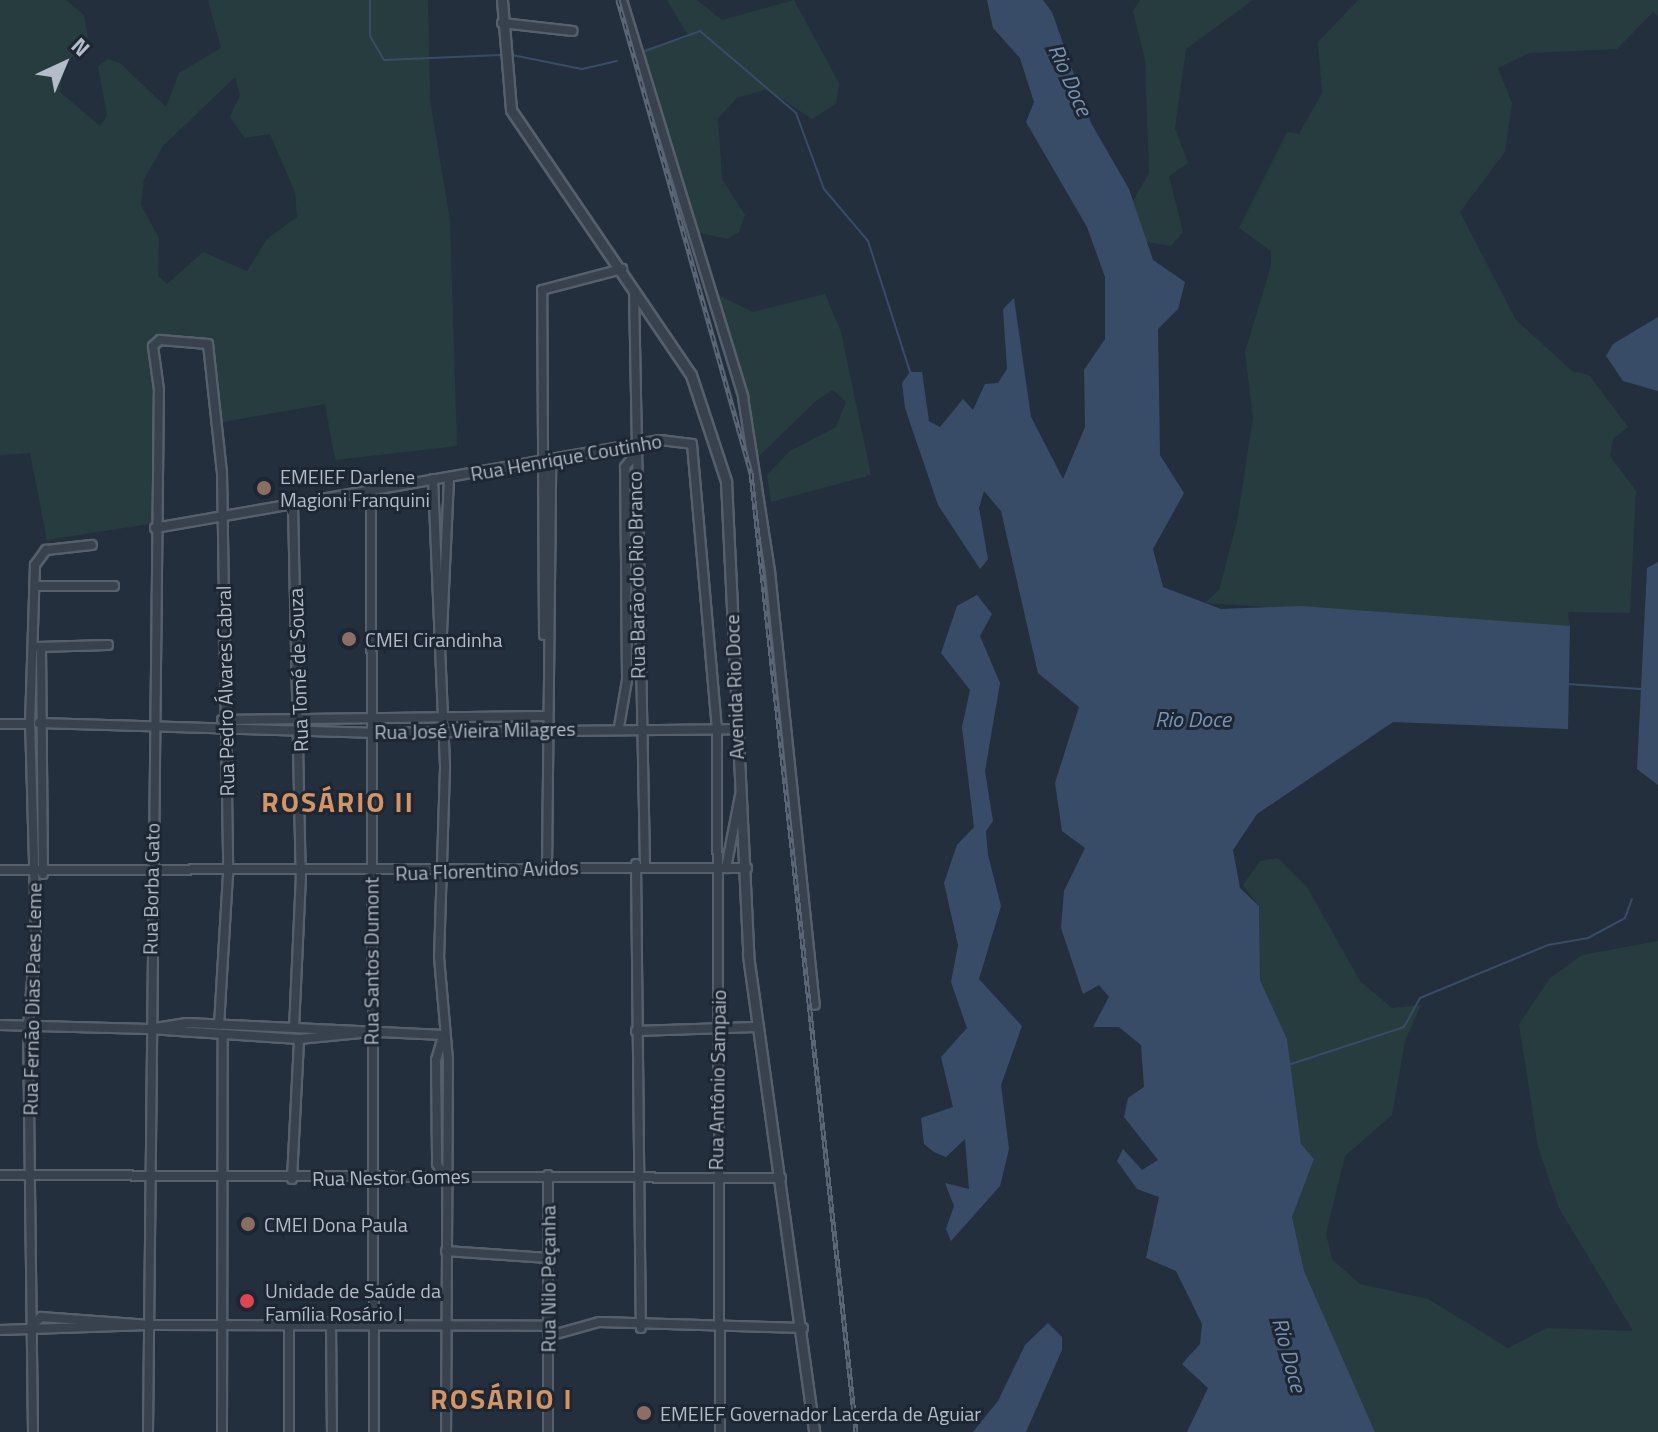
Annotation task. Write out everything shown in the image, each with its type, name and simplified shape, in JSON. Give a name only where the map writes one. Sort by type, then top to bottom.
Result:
[{"type":"street","name":"Avenida Rio Doce","points":[[502,0],[511,110],[634,286],[691,375],[717,444],[731,550],[734,729],[748,868],[755,1027],[804,1328],[814,1432]]},
{"type":"street","points":[[622,0],[743,397],[770,572],[815,1005]]},
{"type":"street","points":[[502,23],[573,31]]},
{"type":"street","points":[[547,869],[541,461],[545,450],[542,290],[622,269]]},
{"type":"street","name":"Rua Barão do Rio Branco","points":[[634,286],[632,445],[642,726],[636,1031]]},
{"type":"street","name":"Rua Pedro Álvares Cabral","points":[[153,346],[201,339],[210,356],[223,517],[221,724],[228,874],[221,1030],[222,1432]]},
{"type":"street","name":"Rua Borba Gato","points":[[148,1432],[155,528],[153,346]]},
{"type":"street","name":"Rua Henrique Coutinho","points":[[155,528],[675,437],[692,444],[717,729]]},
{"type":"street","points":[[544,635],[551,460],[545,450]]},
{"type":"street","points":[[619,727],[627,680],[625,467],[634,456]]},
{"type":"street","points":[[442,634],[449,477]]},
{"type":"street","points":[[433,479],[444,730],[441,872],[444,1035],[436,1060],[437,1164],[444,1176],[446,1432]]},
{"type":"street","name":"Rua Santos Dumont","points":[[371,490],[372,875],[368,1177],[374,1322],[374,1432]]},
{"type":"street","name":"Rua Tomé de Souza","points":[[293,505],[301,875],[294,1028]]},
{"type":"street","name":"Rua Fernão Dias Paes Leme","points":[[33,1432],[28,1026],[38,874],[34,724],[37,647],[35,565],[46,550],[92,545]]},
{"type":"street","points":[[35,586],[114,586]]},
{"type":"street","points":[[37,647],[108,645]]},
{"type":"street","points":[[221,724],[545,716]]},
{"type":"street","name":"Rua José Vieira Milagres","points":[[0,724],[221,724],[300,732],[370,733],[642,726],[734,729]]},
{"type":"street","name":"Rua Antônio Sampaio","points":[[717,729],[721,868],[716,1178],[721,1328],[720,1432]]},
{"type":"street","points":[[721,868],[740,795]]},
{"type":"street","name":"Rua Florentino Avidos","points":[[0,870],[38,874],[372,875],[640,864],[748,868]]},
{"type":"street","points":[[0,1025],[221,1030],[294,1028],[444,1035]]},
{"type":"street","points":[[641,1328],[636,1031],[755,1027]]},
{"type":"street","points":[[221,1030],[299,1039],[371,1032]]},
{"type":"street","points":[[292,1179],[299,1039]]},
{"type":"street","name":"Rua Nestor Gomes","points":[[0,1175],[292,1179],[638,1174],[781,1178]]},
{"type":"street","name":"Rua Nilo Peçanha","points":[[548,1175],[548,1432]]},
{"type":"street","points":[[446,1251],[548,1258]]},
{"type":"street","points":[[0,1330],[224,1321],[374,1322],[550,1331],[599,1322],[641,1328],[804,1328]]},
{"type":"street","points":[[289,1322],[289,1432]]},
{"type":"street","points":[[331,1322],[332,1432]]},
{"type":"green space","points":[[0,0],[66,0],[84,15],[88,37],[64,68],[60,92],[100,126],[107,116],[98,66],[108,59],[120,63],[166,107],[179,73],[221,48],[208,0],[428,0],[430,101],[450,220],[457,446],[335,460],[325,404],[218,423],[205,341],[155,347],[156,523],[47,540],[30,453],[0,455]],"holes":[[[235,77],[240,95],[230,117],[245,138],[270,134],[295,192],[297,217],[267,239],[247,271],[203,252],[167,284],[158,276],[159,238],[141,205],[144,179],[163,146]]]},
{"type":"green space","points":[[667,0],[697,0],[722,20],[794,0],[839,83],[836,104],[812,119],[767,89],[737,98],[718,118],[722,179],[745,215],[739,232],[727,239],[692,231],[638,51],[689,37]]},
{"type":"green space","points":[[1140,0],[1253,0],[1186,49],[1175,128],[1188,163],[1169,176],[1183,232],[1171,246],[1146,242],[1133,201],[1149,173],[1145,59],[1133,11]]},
{"type":"green space","points":[[1358,0],[1658,0],[1658,16],[1653,12],[1617,49],[1529,53],[1498,68],[1512,103],[1505,152],[1460,212],[1516,320],[1572,371],[1589,375],[1628,427],[1613,439],[1610,456],[1636,491],[1630,613],[1568,612],[1570,626],[1205,603],[1219,590],[1237,522],[1253,418],[1245,352],[1271,266],[1271,251],[1239,228],[1287,132],[1299,134],[1322,93],[1318,42]]},
{"type":"green space","points":[[710,291],[753,312],[825,294],[841,332],[871,475],[771,502],[767,475],[790,451],[836,427],[846,402],[833,390],[818,399],[755,460]]},
{"type":"green space","points":[[1278,858],[1307,887],[1360,981],[1392,1008],[1421,1005],[1405,1041],[1392,1115],[1345,1156],[1326,1234],[1332,1259],[1360,1284],[1428,1299],[1508,1348],[1547,1328],[1633,1331],[1559,1208],[1538,1147],[1519,1024],[1550,978],[1582,955],[1658,941],[1658,1432],[1375,1432],[1304,1271],[1292,1217],[1314,1159],[1301,1145],[1287,1039],[1260,980],[1259,906],[1243,885],[1260,861]]},
{"type":"water","name":"Rio Doce","points":[[987,0],[1043,0],[1052,12],[1091,123],[1129,189],[1153,260],[1185,282],[1178,309],[1158,329],[1160,455],[1184,493],[1153,549],[1163,587],[1221,609],[1301,606],[1570,626],[1568,729],[1393,722],[1257,814],[1233,850],[1240,888],[1259,906],[1260,980],[1287,1039],[1301,1144],[1314,1159],[1292,1217],[1304,1271],[1375,1432],[1187,1432],[1208,1388],[1182,1364],[1200,1344],[1202,1324],[1176,1271],[1146,1258],[1159,1197],[1137,1189],[1117,1161],[1123,1149],[1142,1170],[1158,1160],[1124,1117],[1128,1098],[1144,1087],[1141,1045],[1119,1027],[1093,1027],[1109,997],[1099,985],[1083,994],[1061,928],[1064,891],[1085,848],[1062,831],[1055,783],[1079,707],[1038,673],[1001,511],[984,491],[979,508],[988,559],[980,569],[938,505],[905,408],[902,383],[910,372],[922,372],[929,421],[940,427],[963,399],[973,410],[985,384],[998,383],[1007,369],[1003,309],[1014,298],[1031,417],[1063,479],[1085,427],[1084,370],[1105,339],[1105,277],[1087,227],[1026,122],[1034,102],[1020,58],[993,28]]},
{"type":"water","points":[[1658,317],[1658,391],[1623,381],[1606,356],[1613,344]]},
{"type":"water","points":[[1658,562],[1658,785],[1637,769],[1647,568]]},
{"type":"water","points":[[977,595],[992,614],[980,636],[1000,683],[985,771],[993,821],[986,831],[988,855],[1001,906],[979,979],[1022,1026],[1001,1085],[1009,1149],[1000,1186],[951,1241],[946,1229],[954,1206],[945,1183],[969,1189],[965,1139],[946,1157],[934,1152],[924,1144],[921,1118],[953,1107],[941,1057],[967,1028],[951,982],[958,945],[944,883],[957,845],[974,827],[962,727],[970,690],[941,653],[957,606]]},
{"type":"water","points":[[1048,1323],[1062,1337],[1062,1350],[1026,1432],[973,1432],[998,1401],[1025,1345]]},
{"type":"waterway","points":[[370,0],[370,36],[384,60],[501,55]]},
{"type":"waterway","points":[[645,51],[700,31],[796,113],[824,189],[868,241],[910,372]]},
{"type":"waterway","points":[[512,55],[582,69],[617,61]]},
{"type":"waterway","points":[[1567,684],[1641,689]]},
{"type":"waterway","points":[[1288,1065],[1404,1027],[1420,998],[1548,945],[1588,938],[1625,918],[1632,899]]},
{"type":"railway","points":[[618,0],[751,473],[856,1432]]},
{"type":"place","name":"EMEIEF Darlene Magioni Franquini","points":[[264,488]]},
{"type":"place","name":"CMEI Cirandinha","points":[[349,639]]},
{"type":"place","name":"CMEI Dona Paula","points":[[248,1224]]},
{"type":"place","name":"Unidade de Saúde da Família Rosário I","points":[[247,1301]]},
{"type":"place","name":"EMEIEF Governador Lacerda de Aguiar","points":[[644,1413]]},
{"type":"district","name":"ROSÁRIO II","points":[[338,802]]},
{"type":"district","name":"ROSÁRIO I","points":[[502,1399]]}]
